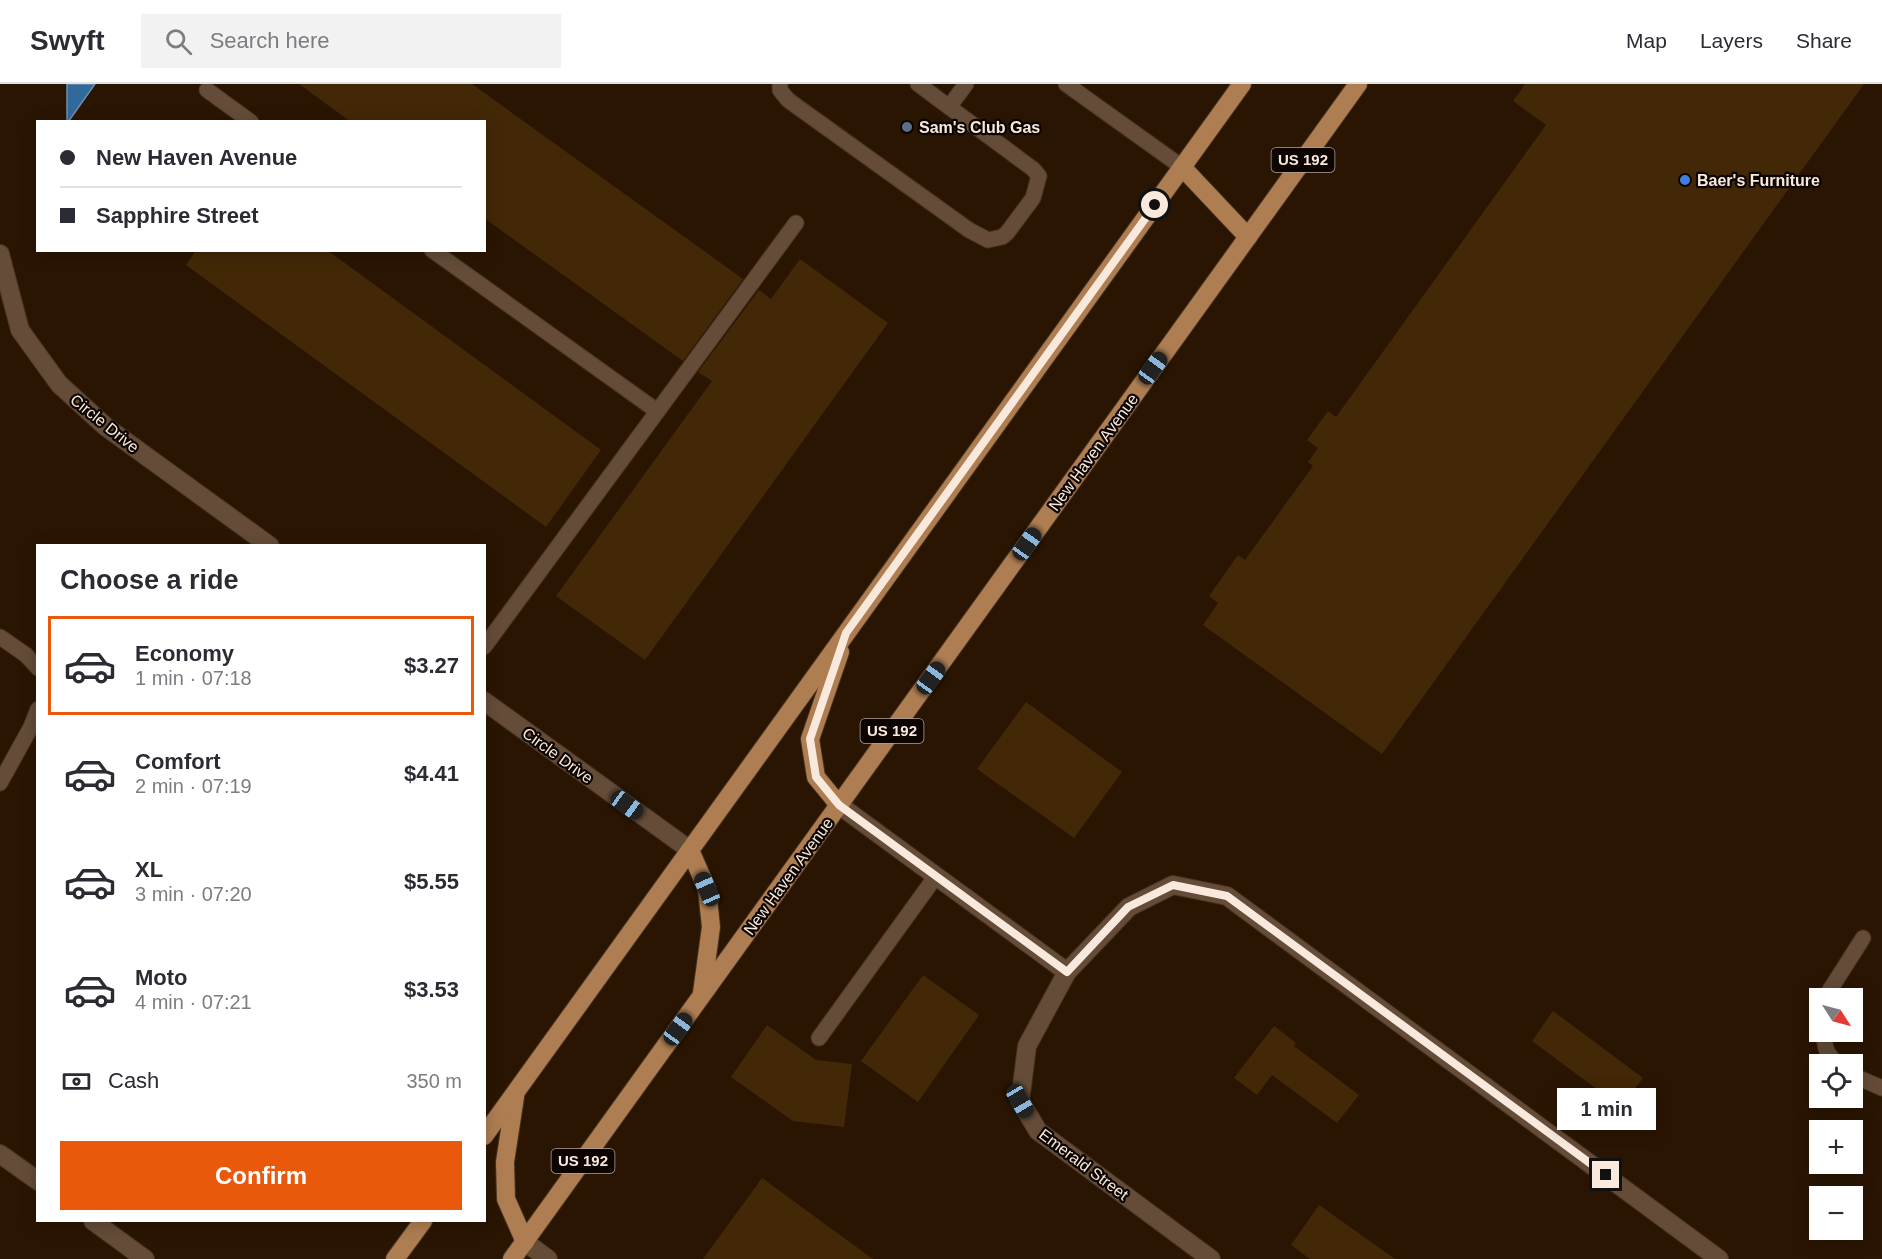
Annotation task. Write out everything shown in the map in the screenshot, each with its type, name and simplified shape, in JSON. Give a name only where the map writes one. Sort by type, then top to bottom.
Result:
[{"type":"main road","points":[[486,1133],[1242,84]]},
{"type":"main road","name":"New Haven Avenue","points":[[512,1259],[1358,84]]},
{"type":"main road","points":[[1182,166],[1248,237]]},
{"type":"main road","points":[[839,805],[816,777],[810,739],[846,633]]},
{"type":"main road","points":[[690,850],[707,889],[710,917],[702,995]]},
{"type":"main road","points":[[516,1092],[505,1162],[506,1199],[525,1242]]},
{"type":"main road","points":[[395,1259],[422,1222]]},
{"type":"street","name":"Circle Drive","points":[[0,254],[20,330],[59,384],[106,427],[267,544]]},
{"type":"street","name":"Circle Drive","points":[[486,702],[690,850]]},
{"type":"street","points":[[839,805],[1067,972]]},
{"type":"street","name":"Emerald Street","points":[[1211,1259],[1038,1131],[1020,1101],[1027,1046],[1067,972],[1128,907],[1173,885],[1227,896],[1719,1259]]},
{"type":"street","points":[[1,1157],[36,1180]]},
{"type":"street","points":[[94,1222],[145,1259]]},
{"type":"street","points":[[525,1242],[548,1259]]},
{"type":"lane","points":[[780,84],[780,90],[788,100],[969,230],[988,240],[1002,237],[1033,198],[1039,176],[1034,169],[918,84]]},
{"type":"lane","points":[[949,107],[966,84]]},
{"type":"lane","points":[[1066,84],[1182,166]]},
{"type":"lane","points":[[207,90],[247,120]]},
{"type":"lane","points":[[486,645],[796,223]]},
{"type":"lane","points":[[435,252],[657,411]]},
{"type":"lane","points":[[0,637],[26,655],[36,666]]},
{"type":"lane","points":[[0,783],[36,714]]},
{"type":"lane","points":[[819,1038],[936,876]]},
{"type":"lane","points":[[1831,988],[1863,938]]},
{"type":"lane","points":[[1863,1080],[1882,1088]]},
{"type":"water","points":[[67,84],[95,84],[69,120],[67,120]]},
{"type":"building","points":[[299,84],[472,84],[743,279],[683,361],[486,219],[486,120],[348,120]]},
{"type":"building","points":[[1525,84],[1864,84],[1382,754],[1203,625],[1218,603],[1209,596],[1238,555],[1245,560],[1313,466],[1308,462],[1318,448],[1307,440],[1328,411],[1336,417],[1546,125],[1513,101]]},
{"type":"building","points":[[195,252],[330,252],[601,450],[546,527],[186,265]]},
{"type":"building","points":[[800,259],[888,323],[645,660],[556,596],[712,381],[698,372],[759,290],[771,299]]},
{"type":"building","points":[[1026,702],[1122,772],[1074,838],[977,769]]},
{"type":"building","points":[[923,975],[979,1015],[918,1102],[861,1061]]},
{"type":"building","points":[[1553,1011],[1643,1078],[1621,1107],[1532,1041]]},
{"type":"building","points":[[767,1025],[816,1060],[852,1064],[844,1127],[793,1121],[731,1077]]},
{"type":"building","points":[[1274,1026],[1296,1043],[1294,1046],[1359,1095],[1337,1123],[1272,1075],[1257,1095],[1234,1078]]},
{"type":"building","points":[[762,1178],[873,1259],[703,1259]]},
{"type":"building","points":[[1319,1205],[1395,1259],[1310,1259],[1291,1245]]},
{"type":"place","name":"Sam's Club Gas","points":[[907,127]]},
{"type":"place","name":"Baer's Furniture","points":[[1685,180]]},
{"type":"route","points":[[1155,205],[846,633],[810,739],[816,777],[839,805],[1067,972],[1128,907],[1173,885],[1227,896],[1606,1175]]}]
